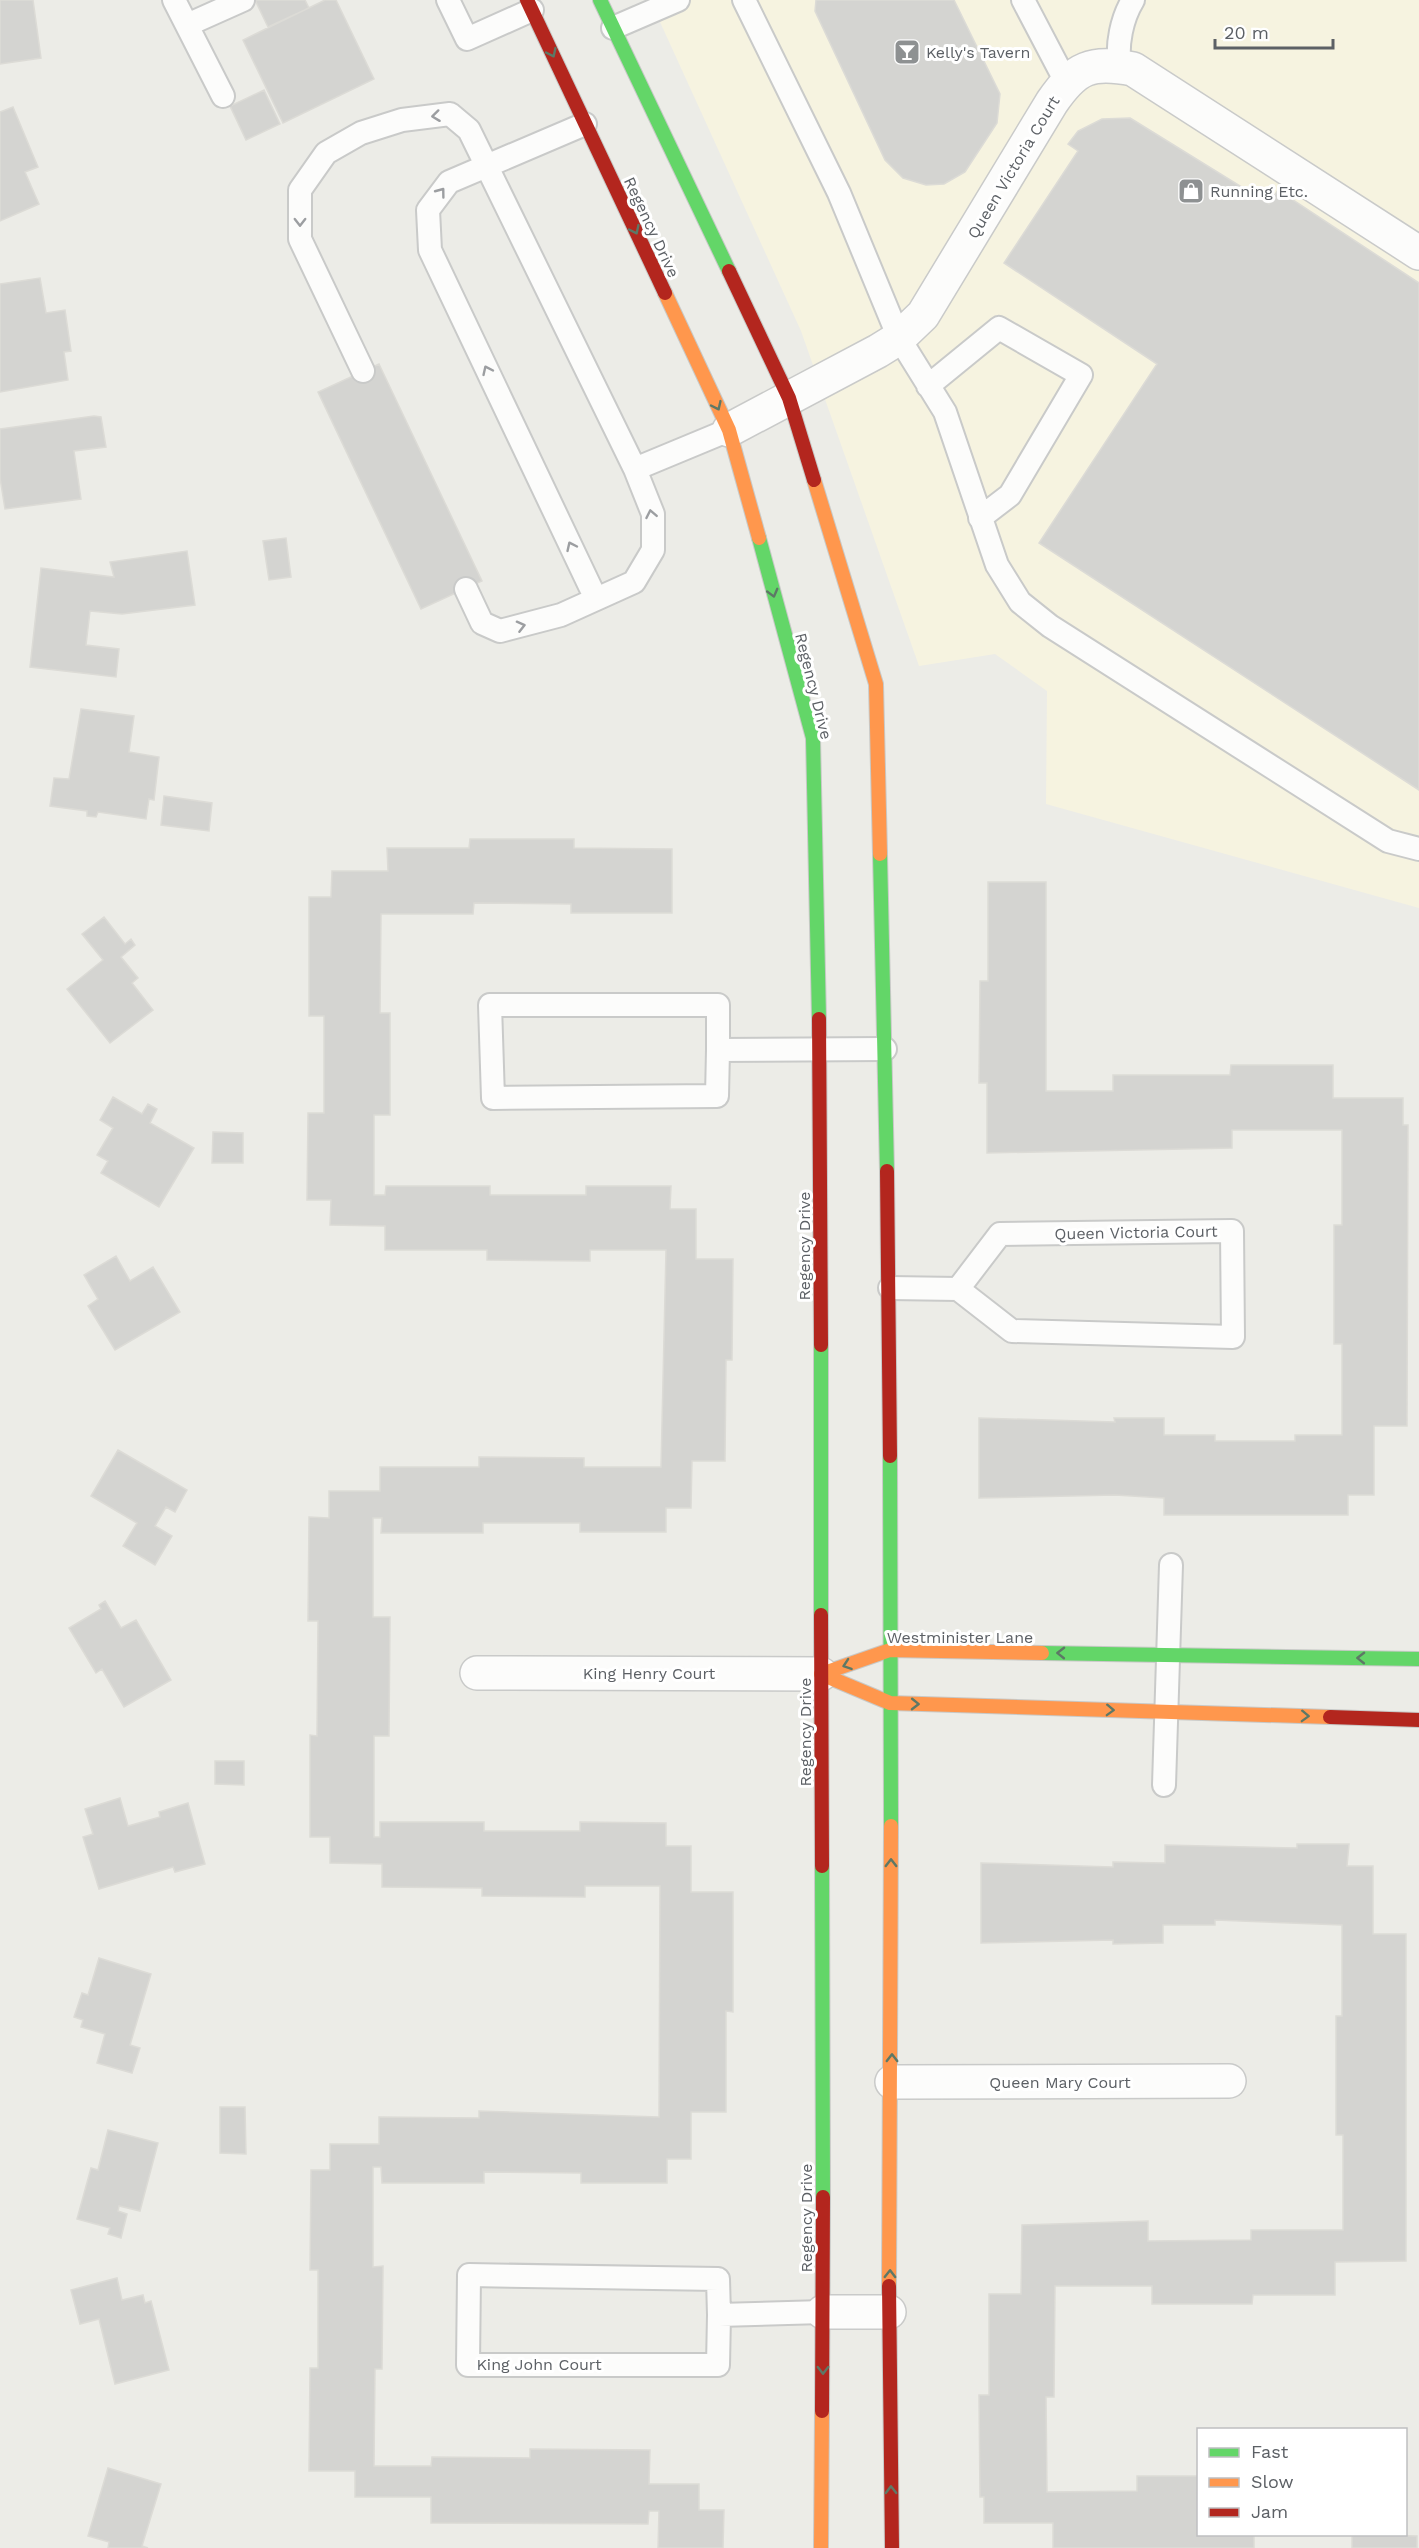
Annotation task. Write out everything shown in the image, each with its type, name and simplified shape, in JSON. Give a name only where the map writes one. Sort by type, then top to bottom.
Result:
[{"type":"street","points":[[600,0],[789,398],[876,684],[890,1288],[892,2082],[889,2312],[891,2548]]},
{"type":"street","name":"Regency Drive","points":[[529,5],[729,430],[813,738],[820,1048],[823,2312],[821,2548]]},
{"type":"street","name":"Queen Victoria Court","points":[[729,430],[899,338],[923,315],[1066,82],[1086,68],[1109,65],[1133,69],[1419,253]]},
{"type":"street","name":"Westminister Lane","points":[[821,1674],[890,1650],[1419,1659]]},
{"type":"street","name":"King Henry Court","points":[[477,1673],[821,1674]]},
{"type":"street","points":[[821,1674],[890,1703],[1419,1720]]},
{"type":"street","name":"Queen Mary Court","points":[[892,2082],[1229,2081]]},
{"type":"street","points":[[823,2312],[889,2312]]},
{"type":"lane","points":[[174,0],[222,96]]},
{"type":"lane","points":[[448,0],[467,39],[529,5]]},
{"type":"lane","points":[[613,28],[678,0]]},
{"type":"lane","points":[[744,0],[839,192],[899,338],[945,412],[997,565],[1020,602],[1050,626],[1388,841],[1419,849]]},
{"type":"lane","points":[[1023,0],[1066,82]]},
{"type":"lane","points":[[1120,67],[1118,58],[1125,13],[1133,0]]},
{"type":"lane","points":[[187,25],[233,2]]},
{"type":"lane","points":[[363,371],[300,239],[300,190],[326,153],[361,134],[402,120],[450,114],[469,130],[635,469],[653,514],[653,550],[634,582],[561,615],[500,631],[482,623],[466,589]]},
{"type":"lane","points":[[585,124],[449,182],[428,210],[430,250],[596,599]]},
{"type":"lane","points":[[928,386],[999,328],[1081,375],[1010,495],[980,518]]},
{"type":"lane","points":[[635,469],[729,430]]},
{"type":"lane","points":[[490,1005],[718,1005],[718,1050],[717,1095],[493,1098],[490,1005]]},
{"type":"lane","points":[[718,1050],[885,1048]]},
{"type":"lane","name":"Queen Victoria Court","points":[[1232,1231],[1233,1337],[1012,1331],[958,1289],[1000,1234],[1232,1231]]},
{"type":"lane","points":[[890,1288],[958,1289]]},
{"type":"lane","points":[[1164,1785],[1171,1565]]},
{"type":"lane","name":"King John Court","points":[[469,2275],[718,2278],[720,2315],[718,2365],[468,2365],[469,2275]]},
{"type":"lane","points":[[720,2315],[823,2312]]},
{"type":"shaded area","points":[[650,0],[1419,0],[1419,908],[1046,804],[1047,691],[995,654],[919,666],[801,331]]},
{"type":"building","points":[[0,0],[33,0],[41,58],[0,64]]},
{"type":"building","points":[[255,0],[305,0],[309,8],[268,27]]},
{"type":"building","points":[[325,0],[336,0],[374,79],[283,123],[243,40]]},
{"type":"building","name":"Kelly's Tavern","points":[[816,0],[954,0],[1000,94],[997,123],[965,172],[944,184],[926,185],[903,178],[885,160],[815,11]]},
{"type":"building","points":[[264,90],[280,124],[246,140],[230,106]]},
{"type":"building","points":[[13,107],[38,167],[25,172],[39,204],[0,221],[0,112]]},
{"type":"building","points":[[1130,118],[1269,204],[1278,190],[1419,283],[1419,790],[1039,543],[1157,364],[1004,263],[1078,151],[1068,144],[1078,131],[1102,119]]},
{"type":"building","points":[[40,278],[46,313],[65,310],[71,351],[64,352],[68,380],[0,392],[0,284]]},
{"type":"building","points":[[379,364],[482,581],[421,609],[318,392]]},
{"type":"building","points":[[94,416],[101,417],[106,447],[74,451],[81,499],[5,509],[0,478],[0,429]]},
{"type":"building","points":[[286,538],[291,577],[269,580],[263,541]]},
{"type":"building","points":[[187,551],[195,605],[122,614],[90,611],[86,645],[119,649],[116,677],[30,667],[41,568],[114,577],[110,562]]},
{"type":"building","points":[[81,709],[134,716],[129,752],[159,757],[154,800],[149,799],[146,819],[98,812],[96,817],[87,816],[87,811],[50,806],[54,778],[69,779]]},
{"type":"building","points":[[164,796],[212,803],[209,831],[161,825]]},
{"type":"building","points":[[470,839],[574,839],[574,848],[672,849],[672,913],[571,913],[571,904],[474,903],[473,914],[381,914],[380,1013],[390,1013],[390,1115],[374,1115],[374,1195],[385,1195],[386,1186],[490,1186],[490,1195],[586,1195],[586,1186],[671,1186],[670,1209],[696,1209],[696,1259],[733,1259],[732,1360],[726,1360],[725,1461],[692,1461],[691,1508],[666,1508],[666,1532],[580,1532],[580,1523],[483,1523],[483,1533],[381,1533],[382,1518],[373,1518],[373,1617],[390,1617],[389,1736],[374,1736],[374,1837],[380,1837],[380,1822],[484,1822],[484,1831],[580,1831],[580,1822],[666,1823],[666,1846],[691,1846],[691,1892],[733,1892],[733,2012],[726,2011],[726,2112],[691,2112],[691,2159],[667,2159],[667,2183],[581,2183],[581,2173],[484,2172],[484,2183],[382,2183],[381,2167],[373,2167],[373,2267],[383,2266],[382,2369],[375,2369],[374,2466],[431,2466],[432,2457],[530,2458],[530,2449],[650,2450],[649,2484],[699,2484],[699,2510],[724,2510],[723,2548],[658,2548],[659,2511],[649,2511],[648,2524],[431,2523],[431,2497],[355,2497],[355,2471],[309,2471],[310,2368],[318,2368],[318,2270],[310,2270],[311,2170],[330,2170],[330,2144],[379,2144],[379,2117],[479,2118],[479,2111],[659,2117],[660,1886],[585,1886],[585,1897],[482,1896],[482,1888],[382,1887],[382,1864],[330,1863],[330,1837],[310,1837],[310,1735],[317,1736],[318,1621],[308,1621],[309,1517],[329,1518],[329,1491],[380,1491],[380,1467],[479,1467],[479,1457],[584,1458],[584,1467],[661,1467],[666,1250],[590,1250],[590,1261],[487,1260],[487,1250],[385,1250],[385,1226],[330,1225],[331,1200],[307,1200],[308,1113],[324,1113],[324,1016],[309,1016],[309,897],[331,897],[332,871],[388,871],[387,848],[469,848]]},
{"type":"building","points":[[988,882],[1046,882],[1046,1091],[1113,1091],[1113,1075],[1230,1075],[1231,1065],[1333,1065],[1333,1098],[1403,1098],[1403,1125],[1408,1125],[1407,1426],[1374,1426],[1374,1495],[1348,1495],[1348,1515],[1164,1515],[1164,1498],[1115,1495],[979,1498],[979,1418],[1115,1422],[1114,1418],[1164,1418],[1164,1435],[1215,1435],[1215,1441],[1295,1441],[1295,1435],[1342,1435],[1342,1344],[1334,1344],[1334,1225],[1342,1225],[1342,1130],[1232,1130],[1232,1148],[987,1153],[987,1083],[979,1083],[980,981],[988,981]]},
{"type":"building","points":[[104,917],[125,944],[131,939],[135,945],[121,957],[138,978],[132,983],[153,1010],[110,1043],[67,989],[103,960],[82,934]]},
{"type":"building","points":[[113,1097],[142,1114],[148,1104],[157,1109],[150,1123],[194,1148],[159,1207],[101,1173],[108,1161],[97,1155],[113,1128],[100,1120]]},
{"type":"building","points":[[213,1132],[243,1133],[243,1163],[212,1163]]},
{"type":"building","points":[[116,1256],[130,1281],[153,1267],[180,1312],[115,1350],[88,1306],[98,1299],[84,1275]]},
{"type":"building","points":[[118,1450],[187,1490],[175,1512],[166,1507],[155,1526],[172,1536],[155,1565],[123,1546],[137,1523],[91,1496]]},
{"type":"building","points":[[105,1601],[121,1628],[136,1620],[171,1680],[124,1707],[102,1669],[96,1673],[69,1628],[101,1609],[99,1605]]},
{"type":"building","points":[[215,1761],[244,1761],[244,1785],[215,1784]]},
{"type":"building","points":[[120,1798],[128,1826],[160,1817],[159,1812],[188,1803],[205,1864],[175,1872],[173,1867],[99,1889],[83,1837],[93,1834],[85,1809]]},
{"type":"building","points":[[1297,1844],[1349,1844],[1347,1866],[1373,1866],[1373,1934],[1406,1934],[1406,2261],[1335,2262],[1335,2295],[1253,2295],[1252,2304],[1152,2304],[1152,2286],[1055,2286],[1054,2397],[1046,2397],[1047,2492],[1137,2491],[1137,2476],[1197,2476],[1197,2536],[1254,2536],[1254,2548],[1053,2548],[1053,2523],[984,2523],[984,2497],[980,2497],[979,2395],[989,2395],[989,2294],[1021,2294],[1022,2225],[1148,2221],[1148,2241],[1251,2240],[1251,2230],[1343,2230],[1343,2135],[1336,2135],[1336,2016],[1342,2016],[1342,1925],[1215,1920],[1215,1925],[1163,1925],[1163,1943],[1113,1944],[1113,1940],[981,1943],[981,1863],[1113,1867],[1113,1862],[1165,1863],[1165,1845],[1297,1848]]},
{"type":"building","points":[[99,1958],[151,1974],[130,2045],[140,2048],[132,2073],[97,2063],[105,2034],[81,2027],[83,2020],[74,2017],[82,1993],[88,1995]]},
{"type":"building","points":[[220,2107],[245,2107],[246,2154],[220,2153]]},
{"type":"building","points":[[108,2130],[158,2143],[140,2211],[119,2206],[118,2211],[127,2214],[121,2238],[108,2234],[110,2228],[77,2219],[91,2168],[98,2170]]},
{"type":"building","points":[[117,2278],[122,2300],[143,2295],[145,2303],[151,2301],[169,2370],[115,2384],[99,2319],[80,2324],[71,2290]]},
{"type":"building","points":[[108,2468],[161,2484],[142,2546],[148,2548],[108,2548],[109,2542],[88,2536]]},
{"type":"building","points":[[1417,2536],[1417,2548],[1352,2548],[1352,2537]]},
{"type":"traffic: fast","points":[[600,0],[729,271]]},
{"type":"traffic: fast","points":[[759,538],[813,738],[819,1019]]},
{"type":"traffic: fast","points":[[880,854],[887,1171]]},
{"type":"traffic: fast","points":[[821,1345],[821,1615]]},
{"type":"traffic: fast","points":[[890,1456],[891,1826]]},
{"type":"traffic: fast","points":[[1042,1653],[1419,1659]]},
{"type":"traffic: fast","points":[[822,1866],[823,2197]]},
{"type":"traffic: slow","points":[[665,293],[729,430],[759,538]]},
{"type":"traffic: slow","points":[[814,480],[876,684],[880,854]]},
{"type":"traffic: slow","points":[[821,1674],[890,1650],[1042,1653]]},
{"type":"traffic: slow","points":[[821,1674],[890,1703],[1330,1717]]},
{"type":"traffic: slow","points":[[889,2286],[891,1826]]},
{"type":"traffic: slow","points":[[821,2548],[822,2411]]},
{"type":"traffic: jam","points":[[527,0],[665,293]]},
{"type":"traffic: jam","points":[[729,271],[789,398],[814,480]]},
{"type":"traffic: jam","points":[[819,1019],[821,1345]]},
{"type":"traffic: jam","points":[[887,1171],[890,1456]]},
{"type":"traffic: jam","points":[[821,1615],[822,1866]]},
{"type":"traffic: jam","points":[[1330,1717],[1419,1720]]},
{"type":"traffic: jam","points":[[822,2411],[823,2197]]},
{"type":"traffic: jam","points":[[889,2286],[892,2548]]},
{"type":"place","name":"Kelly's Tavern","points":[[907,52]]},
{"type":"place","name":"Running Etc.","points":[[1191,191]]}]
